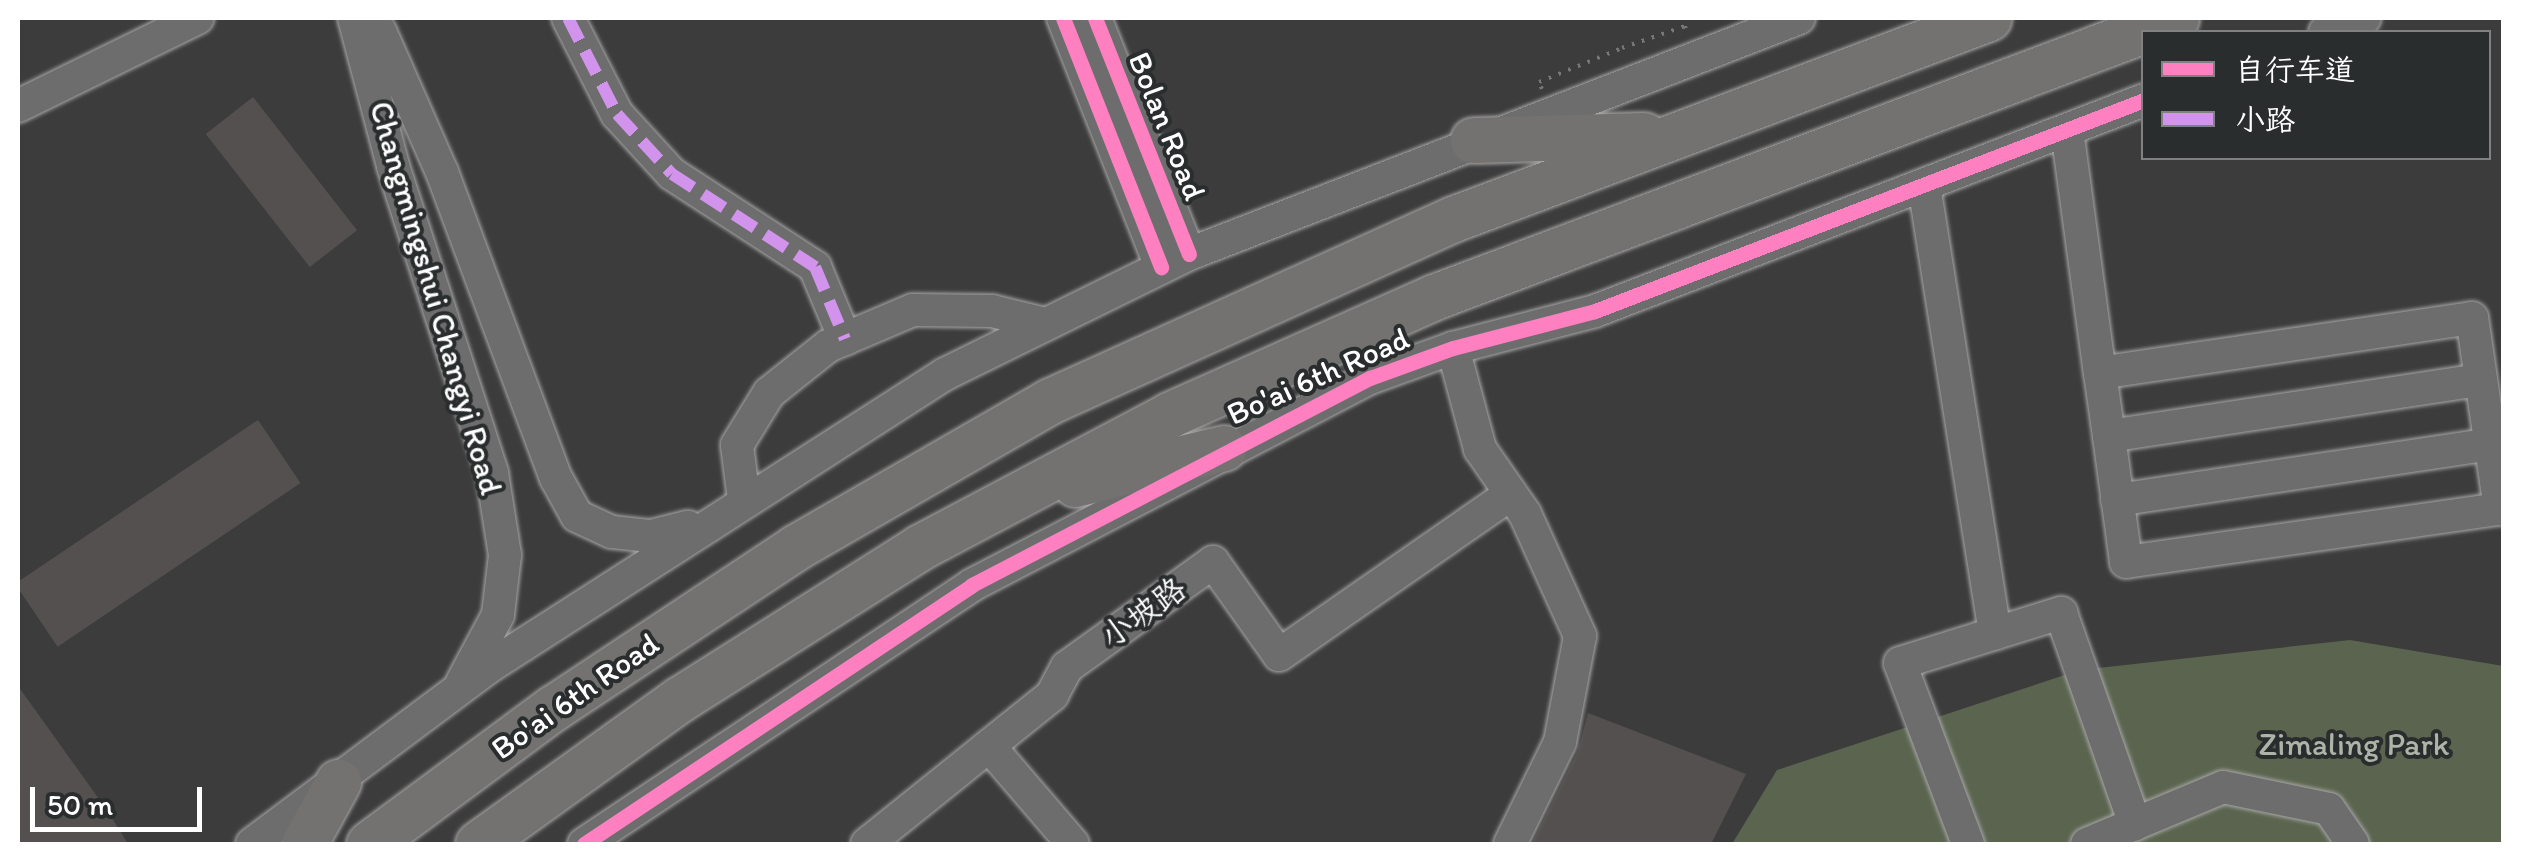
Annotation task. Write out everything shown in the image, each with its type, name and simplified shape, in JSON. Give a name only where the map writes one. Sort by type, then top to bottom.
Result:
[{"type":"highway","name":"Bo'ai 6th Road","points":[[369,844],[554,708],[796,546],[1050,401],[1454,218],[1989,18]]},
{"type":"highway","name":"Bo'ai 6th Road","points":[[2144,30],[2176,18]]},
{"type":"highway","name":"Bo'ai 6th Road","points":[[478,844],[680,699],[920,547],[1169,415],[1434,298],[2141,31]]},
{"type":"highway","points":[[1472,140],[1686,134]]},
{"type":"highway","points":[[1010,499],[1224,448]]},
{"type":"highway","points":[[304,844],[338,782]]},
{"type":"street","points":[[18,106],[198,18]]},
{"type":"street","name":"Changmingshui Changyi Road","points":[[354,18],[393,166],[492,473],[505,555],[498,615],[458,690]]},
{"type":"street","name":"Changmingshui Changyi Road","points":[[376,18],[442,172],[556,478],[577,516],[612,532],[651,536],[707,522]]},
{"type":"street","points":[[568,18],[617,114],[672,174],[815,267],[845,339]]},
{"type":"street","name":"Bolan Road","points":[[1063,18],[1175,260]]},
{"type":"street","name":"Bolan Road","points":[[1095,18],[1175,260]]},
{"type":"street","points":[[252,844],[458,690],[707,522],[944,374],[1175,260],[1739,29],[1799,18]]},
{"type":"street","points":[[2330,30],[2364,18]]},
{"type":"street","name":"Bo'ai 6th Road","points":[[584,844],[972,585],[1224,448],[1370,378],[1453,348],[1595,311],[2141,101]]},
{"type":"street","points":[[2067,130],[2117,500],[2126,562],[2500,509],[2472,318],[2100,373]]},
{"type":"street","points":[[1924,185],[1995,634]]},
{"type":"street","points":[[744,500],[737,445],[769,393],[845,339],[914,310],[992,311],[1044,324]]},
{"type":"street","points":[[1453,348],[1480,448],[1511,494],[1580,636],[1560,742],[1510,844]]},
{"type":"street","points":[[2109,436],[2481,380]]},
{"type":"street","points":[[2117,500],[2490,444]]},
{"type":"street","name":"小坡路","points":[[867,844],[1052,694],[1067,667],[1213,562],[1279,655],[1511,494]]},
{"type":"street","points":[[1968,844],[1900,663],[2061,613],[2135,824]]},
{"type":"street","points":[[989,746],[1072,844]]},
{"type":"street","points":[[2087,844],[2223,787],[2329,809],[2353,844]]},
{"type":"green space","name":"Zimaling Park","points":[[2350,640],[2503,666],[2503,844],[1732,844],[1777,770],[2080,670]]},
{"type":"building","points":[[253,97],[357,230],[310,267],[206,134]]},
{"type":"building","points":[[258,420],[300,483],[58,647],[18,588],[18,582]]},
{"type":"building","points":[[18,686],[109,813],[128,844],[18,844]]},
{"type":"building","points":[[1588,713],[1746,774],[1711,844],[1532,844],[1578,751]]},
{"type":"marked path","points":[[568,18],[617,114],[672,174],[815,267],[845,339]]},
{"type":"cycle path","points":[[1063,18],[1161,267]]},
{"type":"cycle path","points":[[1095,18],[1189,254]]},
{"type":"cycle path","points":[[584,844],[972,585],[1370,378],[1453,348],[1595,311],[2141,101]]}]
